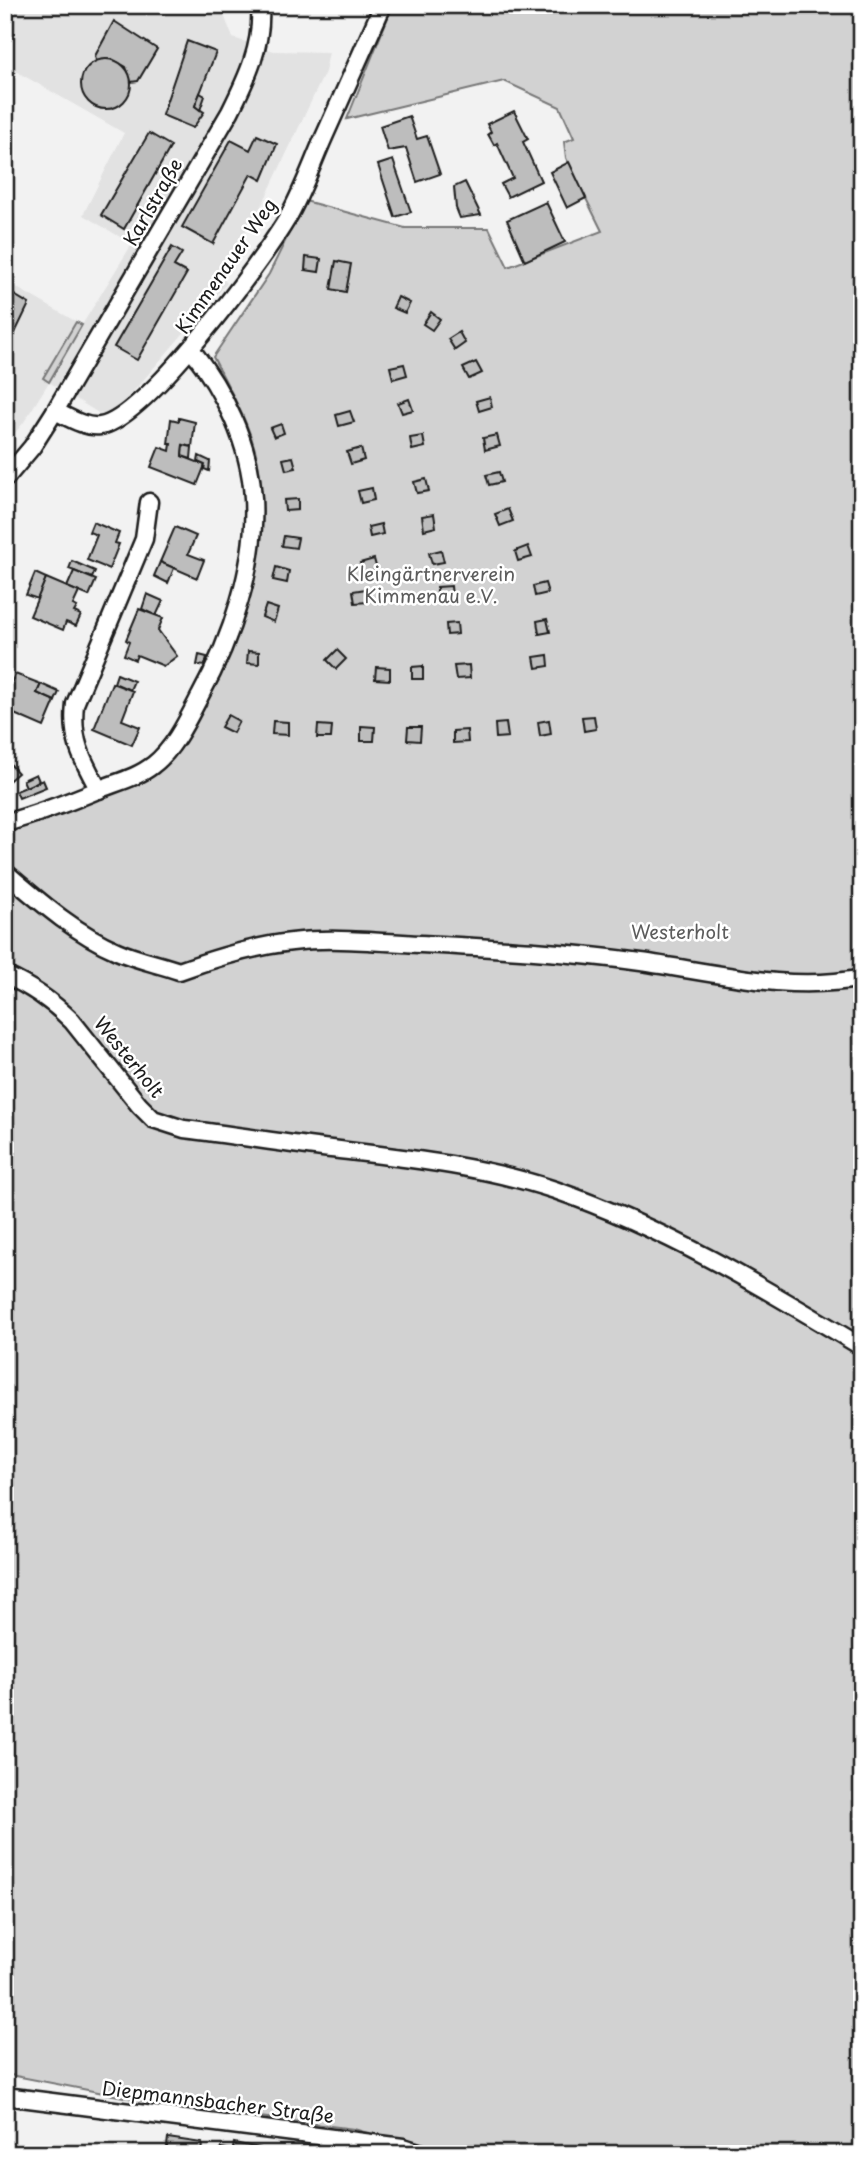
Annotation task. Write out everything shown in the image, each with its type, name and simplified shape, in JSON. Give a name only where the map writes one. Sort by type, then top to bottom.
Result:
[{"type":"street","name":"Karlstraße","points":[[5,479],[32,447],[55,411],[230,112],[251,71],[260,33],[260,5]]},
{"type":"street","name":"Kimmenauer Weg","points":[[5,823],[45,811],[146,770],[167,751],[193,710],[220,656],[236,615],[243,583],[253,501],[248,463],[227,407],[191,349],[287,219],[383,5]]},
{"type":"street","points":[[55,411],[89,425],[108,425],[129,412],[191,349]]},
{"type":"street","points":[[99,790],[76,743],[73,722],[75,704],[144,539],[149,502]]},
{"type":"street","points":[[5,872],[68,922],[103,945],[179,971],[257,948],[292,942],[337,940],[489,948],[612,959],[779,982],[862,978]]},
{"type":"street","name":"Westerholt","points":[[5,975],[22,983],[66,1016],[153,1119],[184,1129],[475,1169],[555,1191],[636,1222],[701,1252],[862,1347]]},
{"type":"street","name":"Diepmannsbacher Straße","points":[[5,2096],[390,2146],[425,2154]]},
{"type":"shaded area","points":[[5,5],[220,5],[233,38],[274,51],[329,52],[325,72],[264,201],[219,274],[227,283],[126,400],[103,416],[49,382],[24,422],[5,445],[5,281],[82,325],[132,244],[83,215],[124,133],[5,65]]},
{"type":"green space","name":"Kleingärtnerverein Kimmenau e.V.","points":[[393,5],[862,5],[862,2154],[438,2154],[354,2129],[165,2105],[5,2074],[5,833],[121,790],[157,769],[183,739],[225,662],[247,602],[255,571],[262,508],[254,445],[213,357],[269,274],[305,201],[405,228],[489,228],[508,267],[602,231],[566,158],[564,142],[574,138],[560,107],[504,81],[347,119]]},
{"type":"green space","points":[[76,322],[82,325],[49,382],[43,378]]},
{"type":"building","points":[[114,21],[157,49],[138,81],[131,82],[126,67],[112,59],[96,61],[95,56]]},
{"type":"building","points":[[187,41],[216,52],[195,106],[204,112],[193,128],[162,115]]},
{"type":"building","points":[[106,59],[123,67],[131,84],[123,101],[106,109],[89,101],[81,84],[89,67]]},
{"type":"building","points":[[200,93],[205,96],[200,110],[195,106]]},
{"type":"building","points":[[514,111],[528,139],[523,142],[541,181],[508,197],[501,184],[513,178],[497,143],[494,145],[488,134],[491,132],[487,124]]},
{"type":"building","points":[[409,116],[417,139],[427,136],[440,174],[417,182],[406,148],[388,151],[380,126]]},
{"type":"building","points":[[149,133],[171,146],[124,229],[101,215]]},
{"type":"building","points":[[257,135],[277,144],[262,180],[251,174],[213,244],[182,227],[231,140],[250,150]]},
{"type":"building","points":[[393,160],[411,212],[395,217],[378,165]]},
{"type":"building","points":[[569,162],[586,198],[567,208],[550,172]]},
{"type":"building","points":[[465,182],[481,215],[460,218],[454,187]]},
{"type":"building","points":[[546,202],[565,242],[525,261],[507,220]]},
{"type":"building","points":[[172,247],[182,253],[174,266],[187,273],[137,360],[114,347]]},
{"type":"building","points":[[306,257],[321,259],[319,272],[305,270]]},
{"type":"building","points":[[336,261],[351,264],[346,292],[331,289]]},
{"type":"building","points":[[6,290],[29,304],[14,335],[5,330]]},
{"type":"building","points":[[398,297],[410,303],[405,313],[393,308]]},
{"type":"building","points":[[431,312],[440,319],[432,330],[423,324]]},
{"type":"building","points":[[459,332],[465,343],[455,350],[448,339]]},
{"type":"building","points":[[476,362],[482,373],[469,379],[463,368]]},
{"type":"building","points":[[404,364],[407,375],[393,379],[390,367]]},
{"type":"building","points":[[490,397],[492,407],[479,411],[476,401]]},
{"type":"building","points":[[409,399],[413,410],[402,413],[398,403]]},
{"type":"building","points":[[350,411],[354,422],[339,426],[336,415]]},
{"type":"building","points":[[179,418],[195,422],[192,447],[183,445],[182,456],[205,465],[197,485],[151,467],[159,447],[170,451],[171,444],[168,444],[171,419],[179,421]]},
{"type":"building","points":[[281,424],[284,433],[274,437],[270,428]]},
{"type":"building","points":[[497,435],[500,446],[485,450],[483,438]]},
{"type":"building","points":[[423,436],[425,447],[412,450],[410,438]]},
{"type":"building","points":[[183,445],[192,447],[191,459],[182,456]]},
{"type":"building","points":[[361,448],[364,460],[351,464],[347,452]]},
{"type":"building","points":[[199,456],[210,461],[209,471],[204,469],[205,465],[198,462]]},
{"type":"building","points":[[293,457],[296,468],[286,470],[283,459]]},
{"type":"building","points":[[499,472],[502,482],[489,485],[486,475]]},
{"type":"building","points":[[426,479],[429,491],[417,493],[414,482]]},
{"type":"building","points":[[372,488],[374,500],[361,503],[358,491]]},
{"type":"building","points":[[298,499],[298,510],[285,511],[284,500]]},
{"type":"building","points":[[508,509],[513,521],[500,526],[495,514]]},
{"type":"building","points":[[434,514],[436,527],[424,530],[422,516]]},
{"type":"building","points":[[93,522],[119,533],[115,543],[119,544],[109,569],[87,560],[97,535],[89,532]]},
{"type":"building","points":[[381,524],[383,534],[370,537],[368,527]]},
{"type":"building","points":[[175,527],[196,536],[188,554],[204,560],[197,578],[160,562]]},
{"type":"building","points":[[284,536],[298,538],[296,548],[282,546]]},
{"type":"building","points":[[528,546],[532,557],[518,561],[515,551]]},
{"type":"building","points":[[441,550],[444,562],[432,564],[429,553]]},
{"type":"building","points":[[374,559],[377,570],[363,573],[360,563]]},
{"type":"building","points":[[72,561],[95,571],[92,578],[69,569]]},
{"type":"building","points":[[160,562],[174,568],[168,583],[154,576]]},
{"type":"building","points":[[276,567],[289,571],[287,583],[273,580]]},
{"type":"building","points":[[74,571],[96,580],[89,596],[67,587]]},
{"type":"building","points":[[35,573],[46,578],[38,599],[26,595]]},
{"type":"building","points":[[46,578],[79,592],[73,605],[77,607],[74,612],[81,615],[76,626],[66,622],[63,630],[30,616]]},
{"type":"building","points":[[545,583],[548,593],[535,596],[533,586]]},
{"type":"building","points":[[451,586],[452,597],[437,598],[437,587]]},
{"type":"building","points":[[366,589],[368,602],[355,603],[353,591]]},
{"type":"building","points":[[147,594],[163,601],[156,616],[142,609]]},
{"type":"building","points":[[266,605],[278,609],[274,622],[262,617]]},
{"type":"building","points":[[139,609],[163,618],[158,630],[177,656],[164,666],[137,655],[135,660],[124,655],[129,642],[126,640]]},
{"type":"building","points":[[547,619],[550,632],[539,634],[537,621]]},
{"type":"building","points":[[457,623],[458,634],[447,635],[446,624]]},
{"type":"building","points":[[337,650],[346,659],[336,669],[327,660]]},
{"type":"building","points":[[248,651],[259,652],[259,664],[247,663]]},
{"type":"building","points":[[199,655],[207,657],[205,666],[197,665]]},
{"type":"building","points":[[548,655],[549,666],[536,668],[534,657]]},
{"type":"building","points":[[469,665],[470,678],[456,679],[454,666]]},
{"type":"building","points":[[423,666],[423,679],[412,679],[412,667]]},
{"type":"building","points":[[376,667],[390,668],[390,680],[375,679]]},
{"type":"building","points":[[15,674],[41,684],[37,693],[55,701],[44,727],[5,710],[5,698]]},
{"type":"building","points":[[117,674],[134,681],[130,690],[114,683]]},
{"type":"building","points":[[112,683],[133,691],[122,720],[140,727],[132,745],[94,729]]},
{"type":"building","points":[[41,684],[59,692],[55,701],[37,693]]},
{"type":"building","points":[[228,715],[239,721],[233,733],[221,727]]},
{"type":"building","points":[[594,716],[596,729],[584,731],[582,717]]},
{"type":"building","points":[[549,720],[551,734],[540,736],[538,722]]},
{"type":"building","points":[[273,721],[288,722],[288,735],[272,734]]},
{"type":"building","points":[[506,723],[508,737],[496,738],[495,724]]},
{"type":"building","points":[[318,725],[332,726],[331,738],[317,738]]},
{"type":"building","points":[[361,726],[375,727],[374,741],[361,741]]},
{"type":"building","points":[[408,727],[421,727],[420,741],[407,740]]},
{"type":"building","points":[[467,730],[468,742],[453,743],[453,731]]},
{"type":"building","points":[[5,758],[18,773],[5,784]]},
{"type":"building","points":[[36,774],[39,781],[26,787],[23,780]]},
{"type":"building","points":[[43,780],[46,787],[19,798],[16,791]]},
{"type":"building","points":[[168,2138],[202,2143],[201,2154],[166,2154]]},
{"type":"building","points":[[234,2143],[260,2148],[259,2154],[232,2154]]},
{"type":"building","points":[[221,2148],[233,2150],[232,2154],[220,2154]]}]
